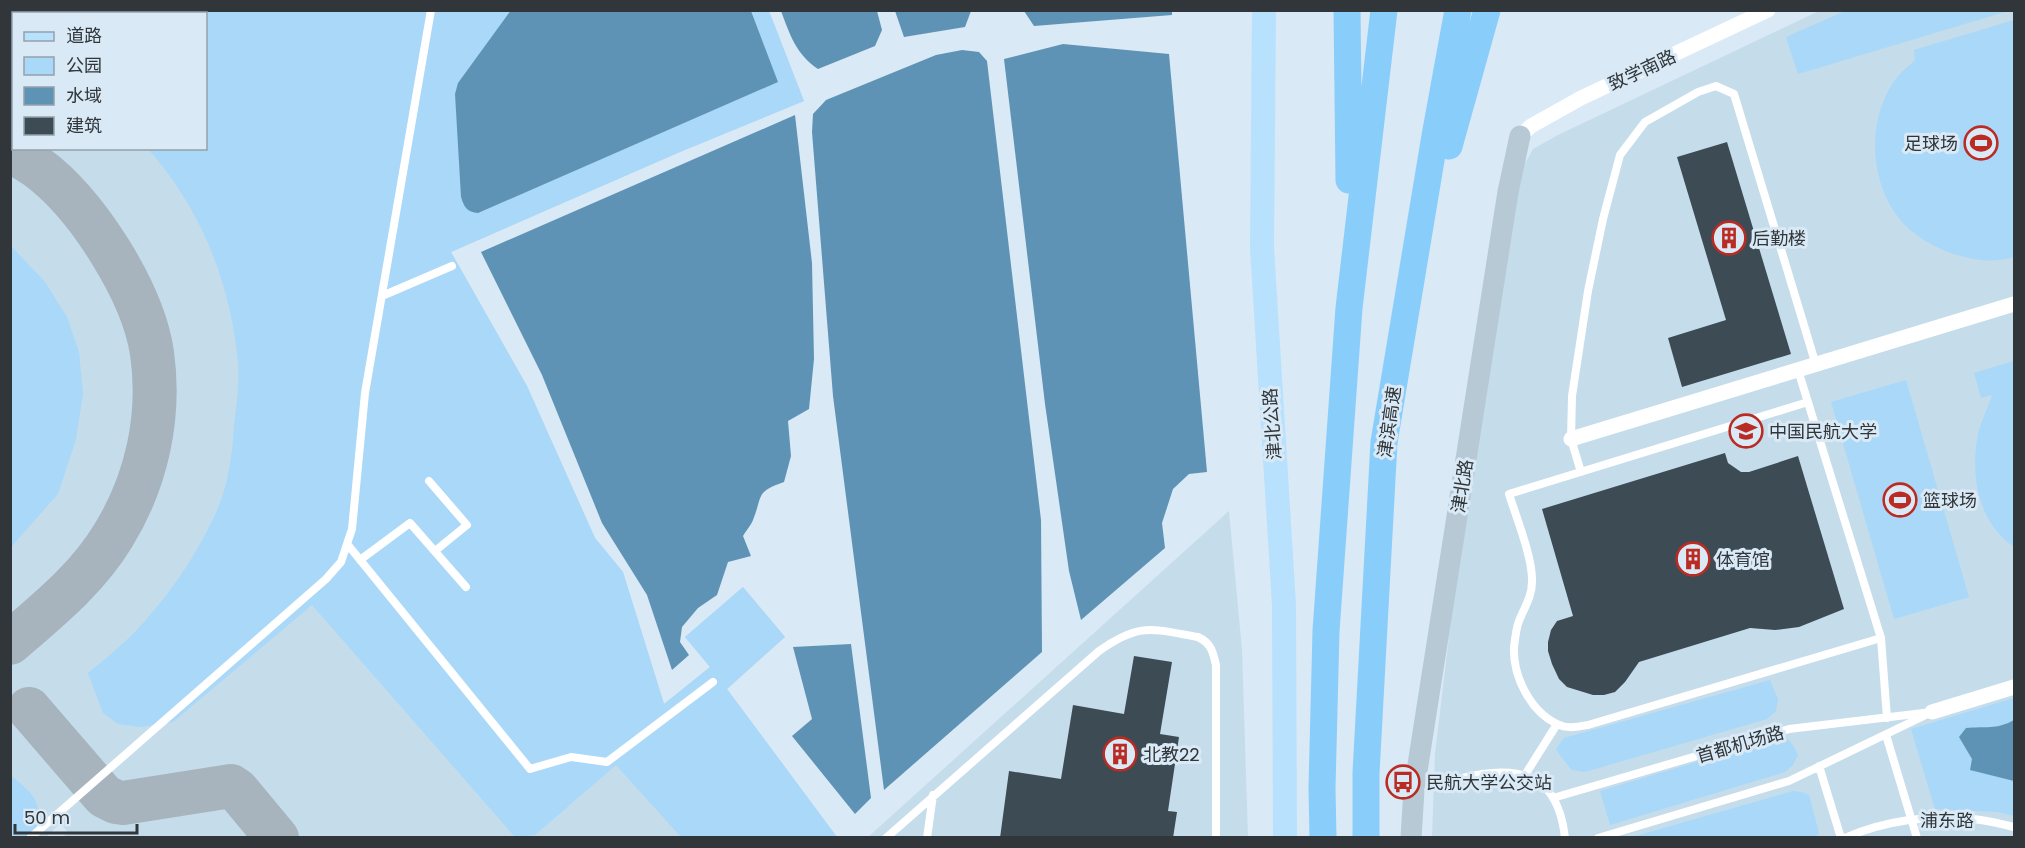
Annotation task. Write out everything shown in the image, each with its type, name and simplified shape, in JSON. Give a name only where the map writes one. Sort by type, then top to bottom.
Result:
[{"type":"highway","points":[[1347,10],[1349,308]]},
{"type":"highway","points":[[1323,837],[1326,631],[1349,308],[1384,10]]},
{"type":"highway","name":"津滨高速","points":[[1366,837],[1366,773],[1384,442],[1458,10]]},
{"type":"highway","points":[[1413,271],[1488,10]]},
{"type":"main road","name":"津北公路","points":[[1264,10],[1262,248],[1284,605],[1285,837]]},
{"type":"main road","name":"津北公路","points":[[1273,10],[1273,245],[1294,616],[1294,837]]},
{"type":"street","name":"致学南路","points":[[1520,136],[1531,126],[1581,98],[1768,10]]},
{"type":"street","name":"津北路","points":[[1411,837],[1414,790],[1508,192],[1520,136]]},
{"type":"street","points":[[1570,439],[2014,304]]},
{"type":"street","name":"首都机场路","points":[[1932,712],[2014,687]]},
{"type":"lane","points":[[30,837],[326,579],[341,562],[352,529],[365,393],[431,10]]},
{"type":"lane","points":[[1581,472],[1570,439],[1572,396],[1588,291],[1603,219],[1620,155],[1645,122],[1698,92],[1716,86],[1734,94],[1816,364]]},
{"type":"lane","points":[[382,296],[452,266]]},
{"type":"lane","points":[[1798,370],[1881,638],[1887,718]]},
{"type":"lane","points":[[1808,402],[1509,494],[1530,563],[1532,582],[1528,602],[1518,622],[1514,648],[1517,671],[1525,693],[1541,712],[1557,724],[1571,728],[1588,725],[1881,638]]},
{"type":"lane","points":[[429,481],[467,525],[435,551]]},
{"type":"lane","points":[[360,560],[410,523],[466,587]]},
{"type":"lane","points":[[348,545],[530,769],[571,757],[607,762],[713,682]]},
{"type":"lane","points":[[886,837],[1099,651],[1126,634],[1150,629],[1198,637],[1205,640],[1212,649],[1216,666],[1216,837]]},
{"type":"lane","name":"首都机场路","points":[[1553,798],[1789,729],[1932,712]]},
{"type":"lane","name":"首都机场路","points":[[1598,837],[1789,781],[1932,712]]},
{"type":"lane","points":[[1525,775],[1557,724]]},
{"type":"lane","points":[[1886,735],[1917,837]]},
{"type":"lane","points":[[1819,766],[1843,837]]},
{"type":"lane","points":[[1414,790],[1490,772],[1506,771],[1525,775],[1540,784],[1553,798],[1563,819],[1565,837]]},
{"type":"lane","points":[[927,837],[933,795]]},
{"type":"lane","name":"浦东路","points":[[1843,837],[1876,827],[1912,820],[1973,819],[2014,827]]},
{"type":"shaded area","points":[[10,11],[769,11],[804,101],[680,152],[451,252],[527,386],[595,538],[623,572],[664,704],[710,667],[685,637],[743,587],[785,637],[727,689],[837,837],[62,838],[68,832],[60,824],[46,837],[11,837]]},
{"type":"shaded area","name":"中国民航大学","points":[[1819,11],[2014,11],[2014,837],[1432,838],[1435,754],[1467,486],[1520,173],[1533,149],[1558,135]]},
{"type":"shaded area","points":[[1229,511],[1242,650],[1248,837],[867,838]]},
{"type":"green space","points":[[88,10],[769,11],[804,101],[680,152],[451,252],[527,386],[595,538],[623,572],[664,704],[710,667],[685,637],[743,587],[785,637],[727,689],[837,837],[681,837],[616,765],[535,835],[515,837],[312,605],[173,722],[141,727],[118,724],[103,713],[88,673],[133,634],[168,593],[189,563],[219,504],[231,461],[238,395],[238,371],[228,305],[210,248],[183,196],[149,150],[207,150],[207,12],[86,12]]},
{"type":"green space","points":[[1845,11],[2008,11],[1798,74],[1786,37]]},
{"type":"green space","points":[[2014,20],[2014,257],[1996,260],[1977,259],[1941,249],[1925,241],[1905,225],[1893,209],[1878,172],[1875,151],[1876,131],[1887,93],[1898,76],[1915,60],[1914,50]]},
{"type":"green space","points":[[11,246],[45,282],[67,317],[79,352],[83,394],[76,439],[58,494],[11,547]]},
{"type":"green space","points":[[2014,361],[2014,547],[1992,525],[1976,482],[1978,434],[1992,395],[1981,398],[1974,373]]},
{"type":"green space","name":"篮球场","points":[[1906,380],[1969,597],[1894,619],[1831,402]]},
{"type":"green space","points":[[1770,680],[1778,699],[1776,711],[1767,719],[1585,772],[1572,770],[1556,749],[1564,738]]},
{"type":"green space","points":[[2014,698],[2014,816],[1998,812],[1935,809],[1911,729]]},
{"type":"green space","points":[[1776,738],[1787,738],[1798,755],[1793,765],[1785,772],[1610,825],[1600,791]]},
{"type":"green space","points":[[10,775],[27,789],[36,801],[38,815],[36,837],[11,837]]},
{"type":"green space","points":[[1793,791],[1809,795],[1819,833],[1816,837],[1632,837]]},
{"type":"water","points":[[511,10],[751,11],[778,82],[478,213],[474,212],[463,204],[461,197],[455,94],[458,83]]},
{"type":"water","points":[[895,10],[971,11],[965,27],[904,37]]},
{"type":"water","points":[[1172,10],[1172,15],[1034,26],[1024,11]]},
{"type":"water","points":[[781,11],[877,11],[882,30],[875,46],[818,69],[799,50]]},
{"type":"water","points":[[1063,44],[1169,54],[1207,472],[1189,474],[1173,489],[1162,523],[1165,548],[1081,620],[1069,571],[1045,404],[1004,59]]},
{"type":"water","points":[[962,50],[979,52],[987,61],[1041,520],[1042,652],[884,790],[833,396],[812,132],[813,114],[826,100],[936,55]]},
{"type":"water","points":[[795,115],[812,263],[814,359],[809,409],[788,421],[791,456],[784,482],[761,495],[753,520],[743,536],[751,556],[728,562],[717,595],[698,608],[682,627],[680,642],[689,655],[672,670],[647,595],[602,523],[542,375],[481,252]]},
{"type":"water","points":[[851,644],[871,798],[855,814],[792,736],[812,719],[793,647]]},
{"type":"water","points":[[2014,720],[2014,781],[1970,770],[1972,759],[1959,737],[1966,728],[1996,726]]},
{"type":"building","name":"后勤楼","points":[[1727,142],[1791,354],[1682,387],[1668,338],[1726,320],[1677,157]]},
{"type":"building","name":"体育馆","points":[[1725,453],[1728,463],[1741,472],[1749,472],[1798,456],[1844,609],[1799,627],[1775,630],[1750,628],[1639,662],[1615,692],[1593,695],[1567,687],[1559,679],[1552,664],[1548,642],[1551,630],[1557,621],[1573,616],[1542,509]]},
{"type":"building","name":"北教22","points":[[1134,656],[1172,662],[1160,734],[1179,737],[1168,811],[1177,812],[1173,838],[1000,838],[1009,771],[1061,779],[1073,705],[1124,714]]},
{"type":"taxiway","points":[[10,150],[37,167],[56,183],[75,203],[110,251],[125,277],[147,329],[154,377],[153,424],[149,448],[143,471],[125,515],[103,552],[79,580],[10,643]]},
{"type":"taxiway","points":[[29,709],[104,796],[123,803],[231,786],[237,790],[277,838]]},
{"type":"place","name":"足球场","points":[[1981,143]]},
{"type":"place","name":"后勤楼","points":[[1729,238]]},
{"type":"place","name":"中国民航大学","points":[[1746,431]]},
{"type":"place","name":"篮球场","points":[[1900,500]]},
{"type":"place","name":"体育馆","points":[[1693,559]]},
{"type":"place","name":"北教22","points":[[1120,754]]},
{"type":"place","name":"民航大学公交站","points":[[1403,782]]}]
